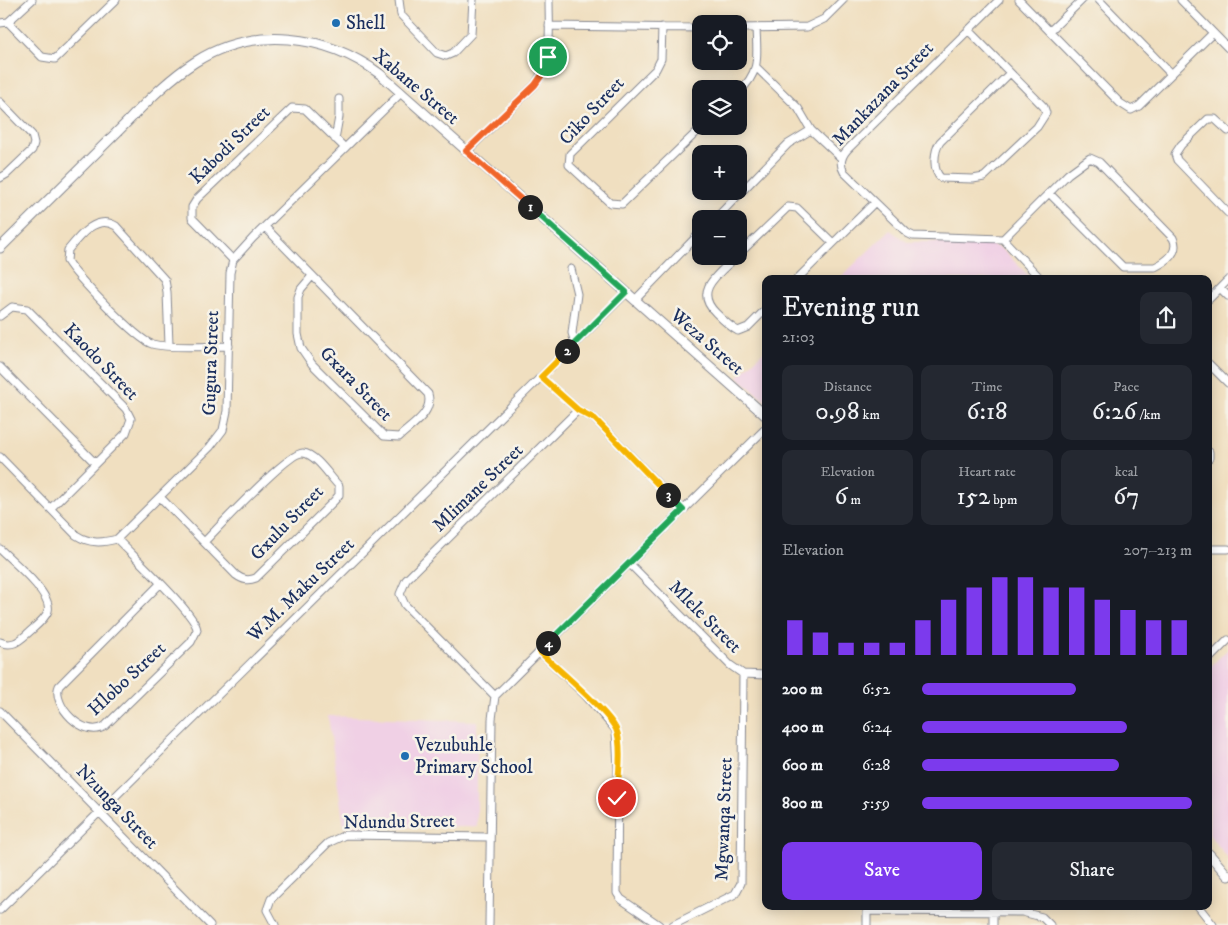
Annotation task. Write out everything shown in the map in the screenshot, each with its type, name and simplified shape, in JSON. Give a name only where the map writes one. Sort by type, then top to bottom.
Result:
[{"type":"street","points":[[32,0],[4,22],[42,57],[55,59],[116,0]]},
{"type":"street","points":[[399,0],[402,15],[437,53],[446,56],[453,53],[471,34],[473,0]]},
{"type":"street","points":[[466,151],[535,85],[544,72],[548,57],[549,0]]},
{"type":"street","points":[[747,28],[807,27],[824,19],[843,0]]},
{"type":"street","name":"Mankazana Street","points":[[999,0],[847,150],[842,158],[841,166],[844,172],[874,203],[900,228],[913,236],[1003,239]]},
{"type":"street","points":[[1019,0],[1128,109],[1136,108],[1212,33]]},
{"type":"street","points":[[1050,31],[1082,0]]},
{"type":"street","points":[[1099,0],[1171,74]]},
{"type":"street","points":[[1181,0],[1228,48]]},
{"type":"street","points":[[549,26],[692,28]]},
{"type":"street","name":"Ciko Street","points":[[662,27],[661,59],[656,69],[570,154],[569,165],[610,203],[622,204],[694,135]]},
{"type":"street","points":[[747,83],[756,67],[756,28]]},
{"type":"street","points":[[968,30],[1044,107],[1045,117],[984,177],[973,179],[940,177],[936,170],[936,154],[940,142],[1010,73]]},
{"type":"street","name":"Xabane Street","points":[[0,248],[178,74],[196,61],[240,43],[266,39],[292,39],[316,43],[361,61],[401,93],[626,292]]},
{"type":"street","points":[[756,67],[798,108],[811,130],[842,158]]},
{"type":"street","points":[[234,260],[401,93]]},
{"type":"street","points":[[335,139],[339,99]]},
{"type":"street","points":[[0,102],[32,135],[34,143],[26,156],[0,178]]},
{"type":"street","name":"Kabodi Street","points":[[234,260],[192,218],[192,207],[197,200],[292,108],[305,109],[345,148]]},
{"type":"street","points":[[1228,131],[1215,119],[1208,119],[1181,145],[1175,154],[1177,160],[1228,212]]},
{"type":"street","points":[[724,210],[788,144],[811,130]]},
{"type":"street","points":[[1037,275],[1003,239],[1086,159],[1094,159],[1173,238],[1176,245],[1175,252],[1155,267],[1124,266],[1050,194]]},
{"type":"street","points":[[801,275],[874,203]]},
{"type":"street","points":[[747,246],[788,207],[798,208],[833,243]]},
{"type":"street","points":[[169,345],[165,280],[116,226],[106,222],[96,223],[68,250],[67,255],[70,266],[139,337],[150,344],[169,345],[229,346]]},
{"type":"street","name":"Gxara Street","points":[[265,227],[428,394],[430,401],[427,411],[399,437],[384,436],[312,364],[301,348],[298,334],[298,296],[301,289],[312,276]]},
{"type":"street","points":[[635,300],[692,241]]},
{"type":"street","name":"Gugura Street","points":[[117,540],[218,439],[223,430],[227,411],[230,282],[234,260]]},
{"type":"street","points":[[728,265],[711,282],[706,296],[708,303],[728,325],[738,331],[748,327],[762,313]]},
{"type":"street","points":[[571,269],[577,294],[572,333],[575,343]]},
{"type":"street","points":[[1212,296],[1228,280]]},
{"type":"street","points":[[1220,288],[1228,296]]},
{"type":"street","name":"Weza Street","points":[[626,292],[762,412]]},
{"type":"street","name":"W.M. Maku Street","points":[[0,910],[626,292]]},
{"type":"street","name":"Kaodo Street","points":[[0,316],[12,306],[22,306],[27,309],[129,414],[131,419],[129,429],[50,508]]},
{"type":"street","points":[[0,367],[96,463]]},
{"type":"street","points":[[1212,367],[1228,383]]},
{"type":"street","points":[[541,377],[578,410],[595,419],[683,510]]},
{"type":"street","name":"Mlimane Street","points":[[495,696],[405,605],[400,594],[401,588],[406,580],[578,410]]},
{"type":"street","points":[[490,925],[492,719],[495,696],[762,432]]},
{"type":"street","name":"Gxulu Street","points":[[160,497],[204,542],[240,578],[246,580],[256,578],[334,501],[339,495],[339,486],[312,457],[304,453],[296,453],[281,465],[204,542]]},
{"type":"street","points":[[0,457],[82,539],[98,543],[117,540]]},
{"type":"street","name":"Hlobo Street","points":[[117,540],[160,584],[196,622],[196,634],[105,726],[96,731],[86,730],[59,702],[57,694],[59,686],[160,584]]},
{"type":"street","points":[[0,549],[43,593],[48,606],[46,615],[20,641],[11,645],[0,642]]},
{"type":"street","points":[[1212,550],[1228,550]]},
{"type":"street","name":"Mlele Street","points":[[630,564],[730,665],[743,674],[762,675]]},
{"type":"street","points":[[1212,656],[1228,640]]},
{"type":"street","points":[[540,652],[585,695],[616,730],[618,768],[617,893],[621,899],[659,925]]},
{"type":"street","name":"Mgwanqa Street","points":[[674,925],[735,894],[741,884],[743,674]]},
{"type":"street","name":"Nzunga Street","points":[[0,711],[210,925]]},
{"type":"street","name":"Ndundu Street","points":[[274,925],[268,917],[266,910],[271,899],[334,838],[358,835],[490,837]]},
{"type":"street","points":[[1212,857],[1228,876]]},
{"type":"street","points":[[867,910],[867,925]]},
{"type":"street","points":[[917,910],[1033,913],[1042,917],[1050,925]]},
{"type":"street","points":[[1201,910],[1213,925]]},
{"type":"street","points":[[993,913],[993,925]]},
{"type":"shaded area","points":[[890,230],[907,242],[985,242],[1002,249],[1028,275],[843,275]]},
{"type":"shaded area","points":[[762,353],[762,398],[738,377]]},
{"type":"shaded area","points":[[1228,649],[1228,858],[1212,839],[1212,665]]},
{"type":"shaded area","name":"Vezubuhle Primary School","points":[[328,716],[477,721],[477,827],[344,827]]},
{"type":"place","name":"Shell","points":[[336,23]]},
{"type":"place","name":"Vezubuhle Primary School","points":[[405,756]]},
{"type":"route","points":[[548,57],[544,72],[535,85],[466,151],[626,292],[541,377],[578,410],[595,419],[683,510],[540,652],[585,695],[616,730],[618,740],[617,798]]}]
